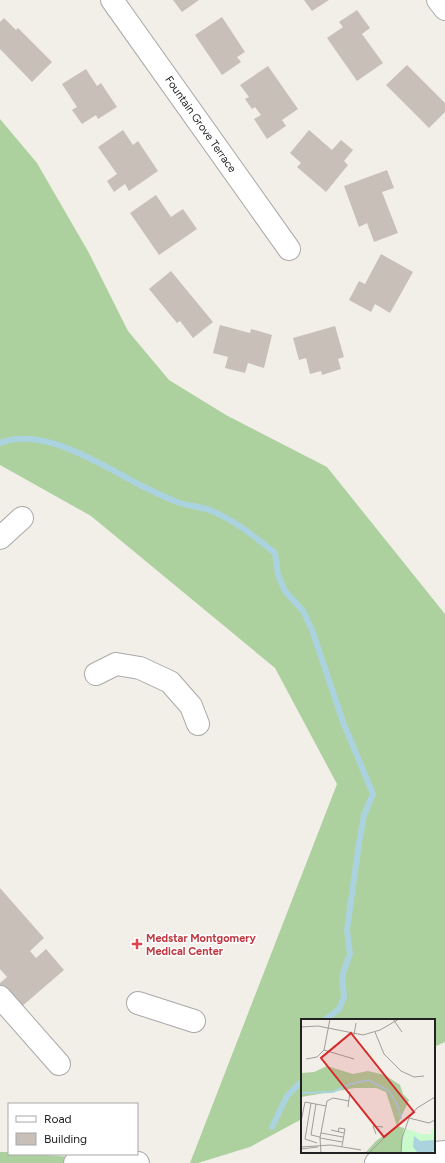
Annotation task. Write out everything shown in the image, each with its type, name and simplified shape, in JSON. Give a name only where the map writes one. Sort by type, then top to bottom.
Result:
[{"type":"street","name":"Fountain Grove Terrace","points":[[112,0],[289,249]]},
{"type":"street","points":[[438,0],[445,9]]},
{"type":"street","points":[[0,538],[22,518]]},
{"type":"street","points":[[96,674],[116,664],[140,668],[170,682],[191,706],[198,724]]},
{"type":"street","points":[[0,997],[59,1064]]},
{"type":"street","points":[[138,1004],[194,1021]]},
{"type":"street","points":[[376,1163],[408,1156],[445,1152]]},
{"type":"street","points":[[76,1163],[120,1161],[138,1163]]},
{"type":"green space","points":[[0,119],[37,163],[89,253],[128,331],[169,380],[226,415],[327,467],[445,614],[445,1042],[435,1047],[435,1019],[301,1019],[301,1120],[250,1147],[198,1163],[190,1163],[337,784],[275,668],[91,516],[0,465]]},
{"type":"green space","points":[[0,1152],[8,1152],[8,1155],[45,1155],[151,1163],[0,1163]]},
{"type":"building","points":[[173,0],[199,0],[182,12]]},
{"type":"building","points":[[304,0],[329,0],[312,11]]},
{"type":"building","points":[[357,10],[370,28],[362,34],[383,63],[357,81],[327,38],[343,27],[339,22]]},
{"type":"building","points":[[222,17],[245,52],[237,57],[241,62],[222,75],[195,35]]},
{"type":"building","points":[[4,18],[16,30],[18,28],[52,62],[32,82],[0,49],[0,22]]},
{"type":"building","points":[[407,65],[445,103],[445,112],[429,128],[386,85]]},
{"type":"building","points":[[268,66],[298,109],[282,120],[286,126],[267,139],[254,119],[261,115],[255,107],[252,109],[245,99],[249,97],[240,85]]},
{"type":"building","points":[[86,69],[97,86],[101,83],[117,107],[98,119],[96,115],[82,124],[72,110],[77,107],[62,84]]},
{"type":"building","points":[[123,130],[133,145],[138,141],[158,171],[129,191],[125,184],[114,192],[107,181],[117,174],[98,147]]},
{"type":"building","points":[[309,130],[332,150],[341,140],[353,150],[344,161],[348,165],[326,192],[297,167],[301,163],[290,153]]},
{"type":"building","points":[[387,170],[394,188],[382,192],[398,233],[374,242],[367,223],[359,227],[344,186]]},
{"type":"building","points":[[156,195],[171,217],[183,209],[197,229],[159,255],[130,213]]},
{"type":"building","points":[[381,254],[413,272],[390,313],[375,304],[371,312],[349,300],[359,281],[365,284]]},
{"type":"building","points":[[171,271],[213,322],[193,338],[180,321],[177,323],[149,289]]},
{"type":"building","points":[[220,325],[250,333],[251,329],[272,335],[264,368],[248,363],[245,373],[225,368],[228,357],[213,353]]},
{"type":"building","points":[[335,326],[344,357],[338,359],[341,369],[322,375],[321,371],[310,374],[306,358],[299,360],[293,338]]},
{"type":"building","points":[[0,888],[44,938],[30,951],[36,958],[46,949],[64,970],[20,1008],[0,985],[0,983],[7,977],[0,969]]},
{"type":"waterway","points":[[0,443],[17,439],[36,440],[55,444],[74,451],[171,500],[221,515],[245,530],[275,553],[278,575],[285,591],[303,611],[312,630],[343,722],[373,794],[364,815],[359,843],[347,930],[350,954],[342,976],[344,997],[339,1009],[326,1019]]},
{"type":"waterway","points":[[272,1127],[287,1096],[301,1082]]},
{"type":"place","name":"Medstar Montgomery Medical Center","points":[[137,944]]}]
